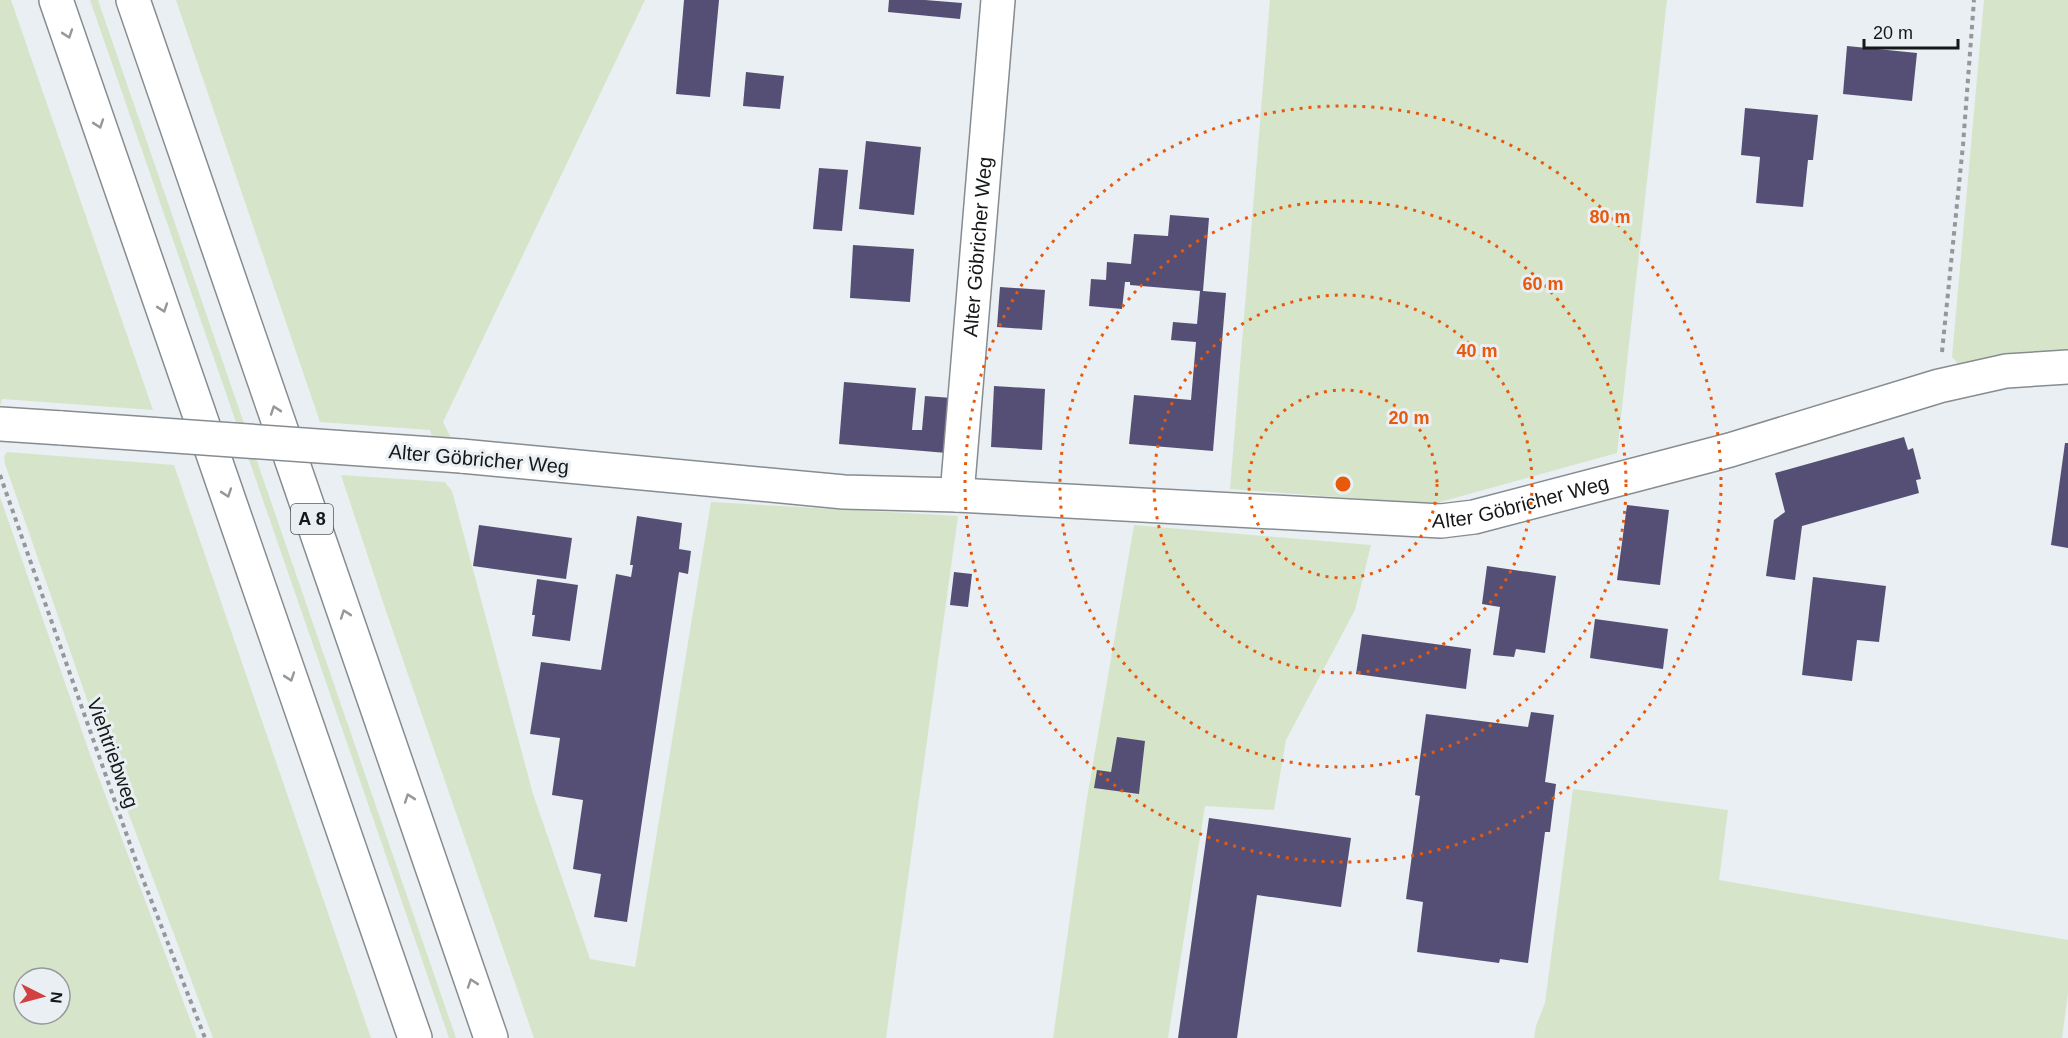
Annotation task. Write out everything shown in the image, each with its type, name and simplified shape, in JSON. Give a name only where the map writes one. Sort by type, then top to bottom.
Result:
[{"type":"main road","points":[[56,0],[415,1038]]},
{"type":"main road","name":"A 8","points":[[133,0],[491,1038]]},
{"type":"main road","name":"Alter Göbricher Weg","points":[[957,495],[998,0]]},
{"type":"main road","name":"Alter Göbricher Weg","points":[[0,424],[461,456],[844,492],[957,495],[1441,521],[1474,517],[1730,450],[1939,386],[2006,371],[2068,367]]},
{"type":"path","points":[[1939,386],[1964,145],[1974,0]]},
{"type":"path","name":"Viehtriebweg","points":[[0,475],[137,864],[205,1038]]},
{"type":"green space","points":[[0,0],[11,0],[153,410],[2,399],[0,406]]},
{"type":"green space","points":[[90,0],[98,0],[456,1038],[449,1038]]},
{"type":"green space","points":[[176,0],[645,0],[443,422],[451,438],[432,437],[430,430],[320,422]]},
{"type":"green space","points":[[1270,0],[1667,0],[1617,453],[1433,504],[1230,489]]},
{"type":"green space","points":[[1984,0],[2068,0],[2068,356],[1962,368],[1952,357]]},
{"type":"green space","points":[[7,452],[174,465],[371,1038],[213,1038],[105,751],[5,464],[4,456]]},
{"type":"green space","points":[[341,475],[445,482],[452,491],[533,794],[590,959],[635,967],[711,502],[958,516],[886,1038],[534,1038]]},
{"type":"green space","points":[[0,497],[91,757],[197,1038],[0,1038]]},
{"type":"green space","points":[[1134,525],[1371,545],[1355,610],[1286,740],[1274,810],[1205,806],[1168,1038],[1053,1038],[1086,804]]},
{"type":"green space","points":[[1573,789],[1728,810],[1719,880],[2068,940],[2068,994],[2062,1038],[1534,1038],[1545,1003]]},
{"type":"building","points":[[684,0],[719,0],[710,97],[676,94]]},
{"type":"building","points":[[889,0],[962,3],[960,19],[888,12]]},
{"type":"building","points":[[1847,46],[1917,53],[1912,101],[1843,94]]},
{"type":"building","points":[[746,72],[784,76],[780,109],[743,106]]},
{"type":"building","points":[[1745,108],[1818,115],[1813,160],[1808,160],[1803,207],[1756,203],[1760,157],[1741,155]]},
{"type":"building","points":[[866,141],[921,147],[914,215],[859,209]]},
{"type":"building","points":[[819,168],[848,170],[842,231],[813,229]]},
{"type":"building","points":[[1170,215],[1209,218],[1203,291],[1226,293],[1213,451],[1129,444],[1134,395],[1191,400],[1196,342],[1171,340],[1173,322],[1197,324],[1200,291],[1130,285],[1130,282],[1125,282],[1122,309],[1089,306],[1091,279],[1106,280],[1107,262],[1131,264],[1134,234],[1168,236]]},
{"type":"building","points":[[853,245],[914,249],[910,302],[850,298]]},
{"type":"building","points":[[1000,287],[1045,290],[1042,330],[997,327]]},
{"type":"building","points":[[844,382],[916,388],[912,430],[922,430],[925,396],[952,398],[947,453],[839,444]]},
{"type":"building","points":[[994,386],[1045,389],[1042,450],[991,447]]},
{"type":"building","points":[[1904,437],[1908,450],[1913,448],[1921,479],[1916,480],[1919,493],[1802,526],[1795,580],[1766,576],[1774,520],[1785,512],[1775,473]]},
{"type":"building","points":[[2065,443],[2068,443],[2068,548],[2051,545]]},
{"type":"building","points":[[1627,505],[1669,510],[1660,585],[1617,580]]},
{"type":"building","points":[[637,516],[682,523],[679,549],[691,551],[688,574],[679,572],[627,922],[594,917],[601,874],[573,869],[583,800],[552,795],[560,738],[530,734],[541,662],[601,670],[616,574],[631,577],[633,565],[630,565]]},
{"type":"building","points":[[479,525],[572,538],[566,579],[473,566]]},
{"type":"building","points":[[1487,566],[1556,576],[1545,653],[1516,649],[1514,657],[1493,655],[1500,607],[1482,604]]},
{"type":"building","points":[[954,572],[972,574],[968,607],[950,605]]},
{"type":"building","points":[[1813,577],[1886,586],[1879,642],[1857,640],[1852,681],[1802,675]]},
{"type":"building","points":[[537,579],[578,585],[570,641],[532,636],[535,615],[532,615]]},
{"type":"building","points":[[1595,619],[1668,629],[1663,669],[1590,658]]},
{"type":"building","points":[[1362,634],[1471,649],[1466,689],[1356,674]]},
{"type":"building","points":[[1531,712],[1554,715],[1545,782],[1556,784],[1550,832],[1545,832],[1528,963],[1500,959],[1499,963],[1417,952],[1423,902],[1406,899],[1420,796],[1415,795],[1426,714],[1528,727]]},
{"type":"building","points":[[1117,737],[1145,741],[1139,794],[1094,788],[1097,770],[1111,772]]},
{"type":"building","points":[[1209,818],[1351,838],[1341,907],[1257,895],[1237,1038],[1178,1038]]}]
